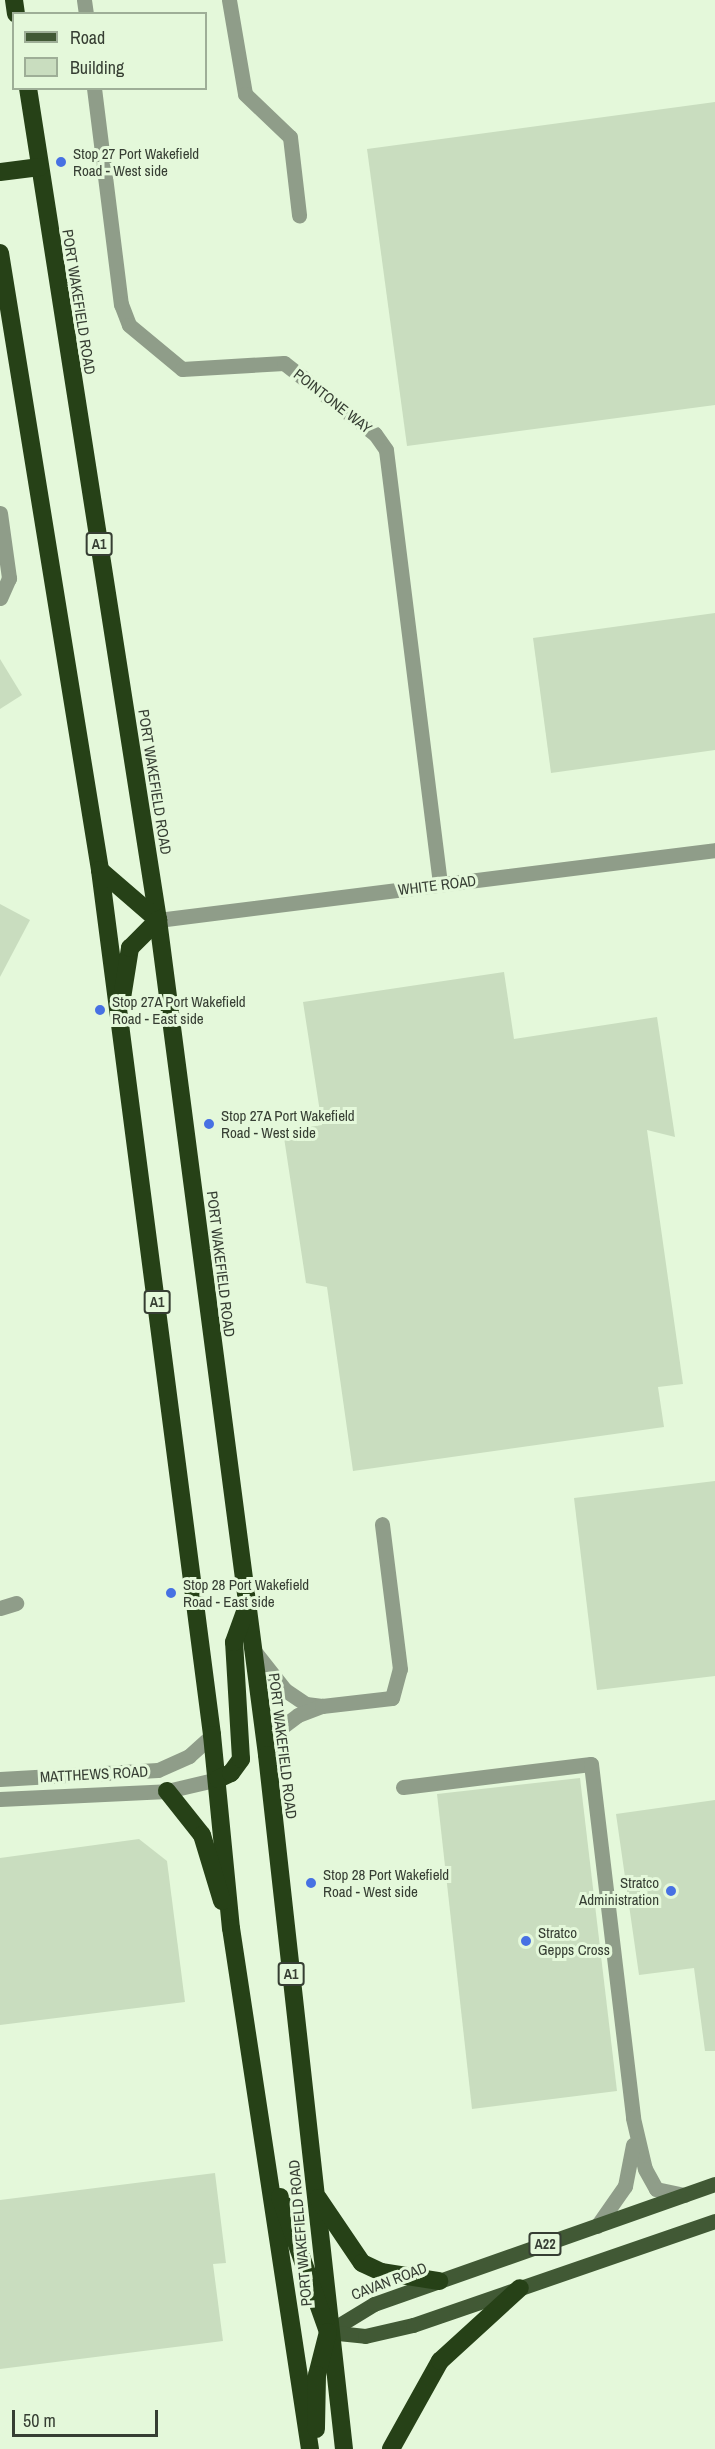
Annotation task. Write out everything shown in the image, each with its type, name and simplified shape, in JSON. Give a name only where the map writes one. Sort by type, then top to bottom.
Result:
[{"type":"highway","name":"PORT WAKEFIELD ROAD","points":[[28,90],[158,920],[251,1647],[267,1755],[328,2332],[344,2449]]},
{"type":"highway","points":[[0,171],[40,168]]},
{"type":"highway","name":"PORT WAKEFIELD ROAD","points":[[0,253],[100,870],[218,1779],[231,1928],[310,2449]]},
{"type":"highway","points":[[100,870],[158,920],[130,948],[119,1011]]},
{"type":"highway","points":[[218,1779],[231,1773],[241,1759],[234,1642],[247,1608]]},
{"type":"highway","points":[[167,1791],[206,1844],[231,1928]]},
{"type":"highway","points":[[260,2130],[328,2332],[317,2376],[316,2449]]},
{"type":"highway","points":[[315,2194],[362,2264],[381,2272],[439,2281]]},
{"type":"highway","points":[[391,2449],[440,2361],[520,2288]]},
{"type":"main road","name":"CAVAN ROAD","points":[[328,2332],[366,2308],[715,2184]]},
{"type":"main road","name":"A22","points":[[520,2288],[715,2221]]},
{"type":"main road","points":[[328,2332],[376,2334],[520,2288]]},
{"type":"street","points":[[229,0],[245,94],[290,137],[298,215]]},
{"type":"street","name":"POINTONE WAY","points":[[94,90],[121,304],[129,325],[176,365],[192,372],[284,363],[375,434],[386,450],[440,884]]},
{"type":"street","points":[[0,513],[9,578],[0,598]]},
{"type":"street","name":"WHITE ROAD","points":[[158,920],[715,850]]},
{"type":"street","points":[[251,1647],[285,1690],[306,1704],[322,1706],[392,1698],[400,1669],[381,1524]]},
{"type":"street","points":[[0,1608],[16,1603]]},
{"type":"street","points":[[267,1755],[288,1721],[322,1706]]},
{"type":"street","name":"MATTHEWS ROAD","points":[[0,1779],[158,1770],[189,1756],[212,1735]]},
{"type":"street","points":[[403,1787],[591,1764],[633,2118],[645,2169],[656,2189],[684,2195]]},
{"type":"street","name":"MATTHEWS ROAD","points":[[0,1799],[167,1791],[218,1779]]},
{"type":"street","points":[[597,2226],[626,2186],[633,2163],[633,2118]]},
{"type":"building","points":[[715,102],[715,405],[407,446],[367,149]]},
{"type":"building","points":[[715,613],[715,750],[551,773],[533,638]]},
{"type":"building","points":[[0,659],[22,695],[0,709]]},
{"type":"building","points":[[0,904],[30,920],[0,977]]},
{"type":"building","points":[[504,972],[514,1039],[657,1017],[675,1137],[647,1130],[683,1384],[658,1387],[664,1427],[353,1471],[327,1287],[306,1283],[283,1131],[322,1125],[303,1002]]},
{"type":"building","points":[[715,1481],[715,1676],[597,1690],[574,1498]]},
{"type":"building","name":"Stratco Gepps Cross","points":[[580,1778],[617,2091],[472,2109],[437,1794]]},
{"type":"building","name":"Stratco Administration","points":[[715,1800],[715,2051],[705,2051],[694,1968],[639,1975],[616,1814]]},
{"type":"building","points":[[139,1839],[167,1861],[185,2002],[0,2025],[0,1858]]},
{"type":"building","points":[[215,2173],[226,2263],[213,2264],[223,2341],[0,2369],[0,2200]]},
{"type":"place","name":"Stop 27 Port Wakefield Road - West side","points":[[61,162]]},
{"type":"place","name":"Stop 27A Port Wakefield Road - East side","points":[[100,1010]]},
{"type":"place","name":"Stop 27A Port Wakefield Road - West side","points":[[209,1124]]},
{"type":"place","name":"Stop 28 Port Wakefield Road - East side","points":[[171,1593]]},
{"type":"place","name":"Stop 28 Port Wakefield Road - West side","points":[[311,1883]]},
{"type":"place","name":"Stratco Administration","points":[[671,1891]]},
{"type":"place","name":"Stratco Gepps Cross","points":[[526,1941]]}]
